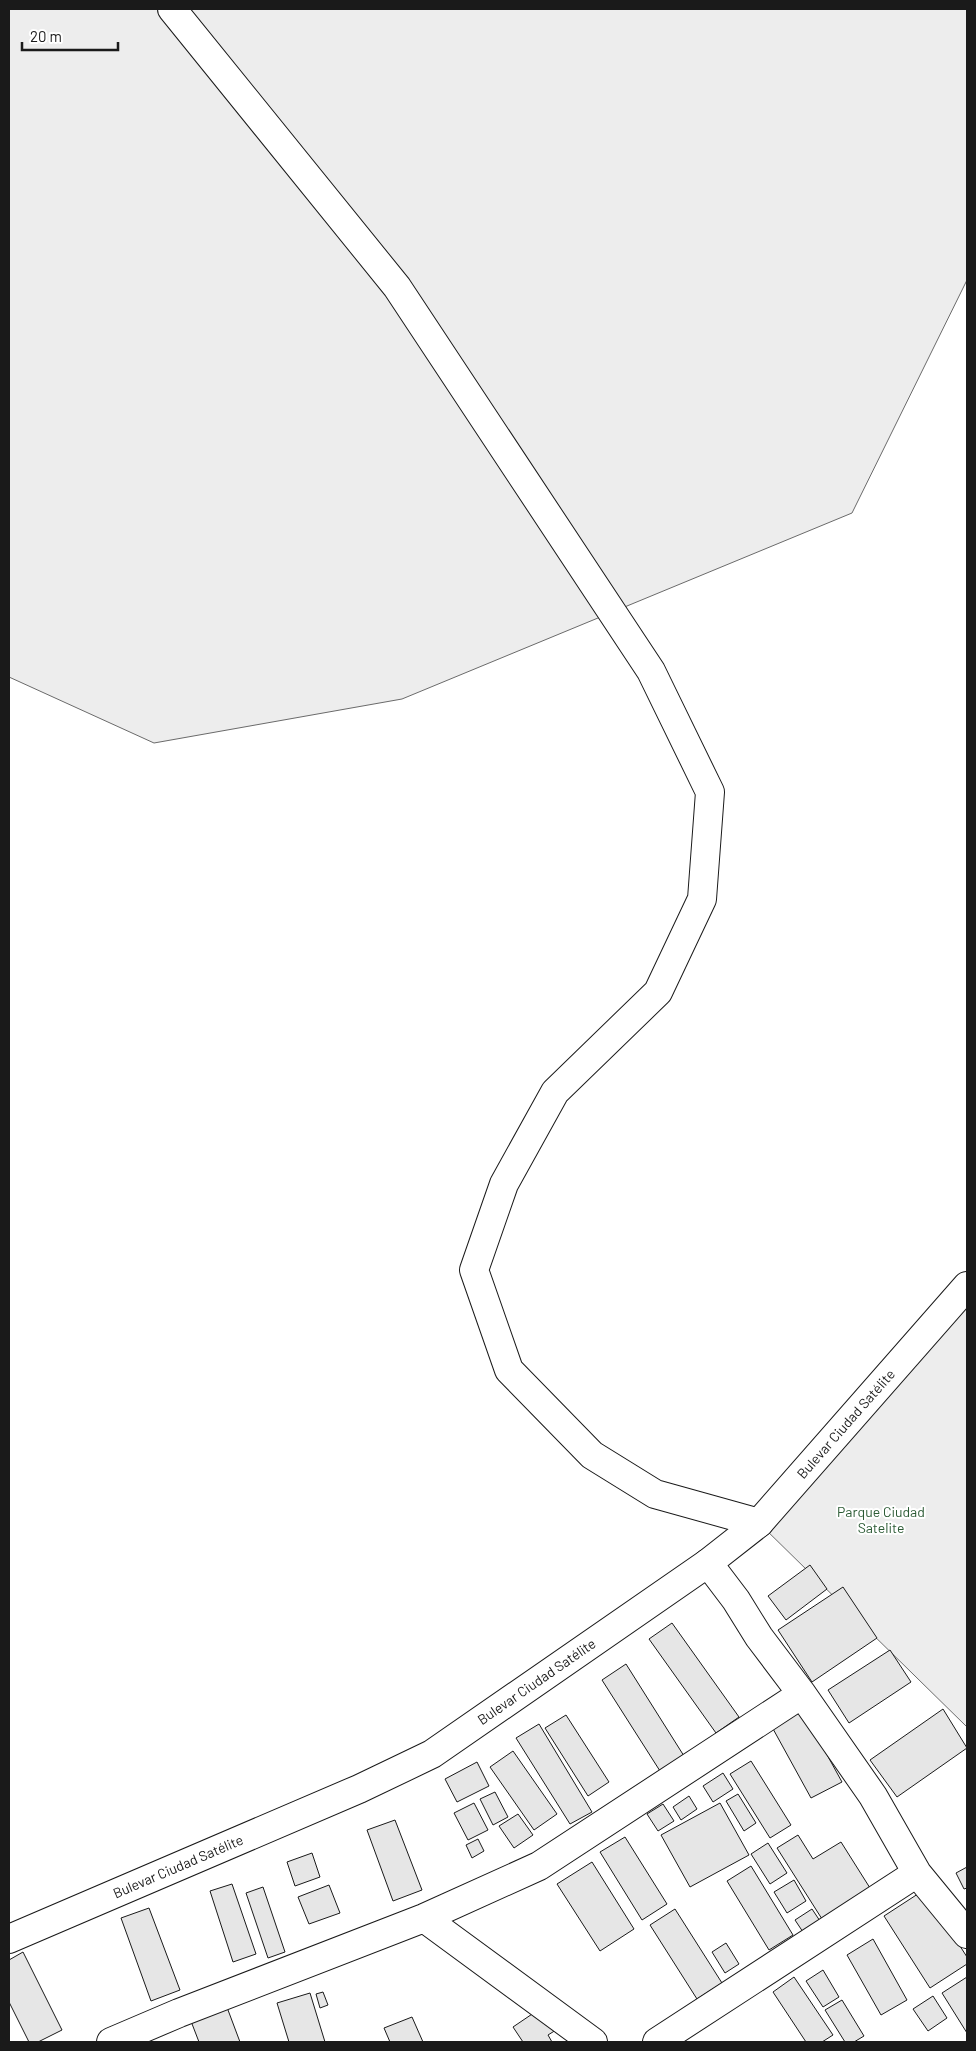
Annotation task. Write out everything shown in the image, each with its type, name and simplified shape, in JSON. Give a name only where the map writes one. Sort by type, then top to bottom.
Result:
[{"type":"street","points":[[172,9],[397,288],[651,671],[710,792],[702,899],[658,992],[555,1092],[504,1184],[474,1270],[509,1370],[592,1455],[655,1494],[759,1524]]},
{"type":"street","name":"Bulevar Ciudad Satélite","points":[[9,1939],[359,1789],[432,1754],[708,1563],[759,1524],[967,1286]]},
{"type":"street","points":[[708,1563],[874,1796],[917,1873],[967,1934]]},
{"type":"street","points":[[111,2042],[179,2013],[424,1918],[539,1866],[802,1694]]},
{"type":"street","points":[[657,2042],[917,1873]]},
{"type":"street","points":[[424,1918],[593,2042]]},
{"type":"green space","points":[[9,9],[967,9],[967,280],[852,513],[402,699],[154,743],[9,677]]},
{"type":"green space","name":"Parque Ciudad Satelite","points":[[967,1295],[967,1727],[759,1523]]},
{"type":"building","points":[[810,1565],[827,1589],[786,1620],[768,1596]]},
{"type":"building","points":[[843,1587],[877,1638],[812,1682],[778,1630]]},
{"type":"building","points":[[672,1623],[739,1717],[716,1733],[649,1639]]},
{"type":"building","points":[[890,1650],[911,1682],[849,1723],[828,1690]]},
{"type":"building","points":[[626,1664],[684,1756],[660,1771],[602,1680]]},
{"type":"building","points":[[943,1709],[967,1748],[897,1797],[870,1760]]},
{"type":"building","points":[[803,1711],[842,1782],[811,1798],[772,1727]]},
{"type":"building","points":[[566,1715],[609,1782],[588,1796],[545,1728]]},
{"type":"building","points":[[539,1724],[592,1812],[570,1824],[516,1738]]},
{"type":"building","points":[[513,1751],[557,1814],[534,1830],[490,1767]]},
{"type":"building","points":[[751,1761],[791,1825],[770,1838],[730,1774]]},
{"type":"building","points":[[477,1762],[489,1786],[457,1802],[445,1779]]},
{"type":"building","points":[[723,1773],[733,1789],[713,1802],[703,1786]]},
{"type":"building","points":[[495,1792],[508,1817],[493,1825],[480,1799]]},
{"type":"building","points":[[738,1794],[756,1823],[744,1831],[726,1801]]},
{"type":"building","points":[[689,1796],[697,1809],[681,1820],[673,1807]]},
{"type":"building","points":[[474,1803],[488,1830],[468,1840],[454,1813]]},
{"type":"building","points":[[720,1803],[749,1855],[690,1887],[661,1835]]},
{"type":"building","points":[[663,1804],[674,1821],[658,1831],[647,1814]]},
{"type":"building","points":[[518,1814],[533,1835],[514,1848],[499,1826]]},
{"type":"building","points":[[395,1820],[422,1890],[393,1901],[367,1830]]},
{"type":"building","points":[[798,1835],[813,1859],[841,1842],[870,1888],[822,1919],[777,1848]]},
{"type":"building","points":[[625,1837],[667,1904],[642,1920],[600,1852]]},
{"type":"building","points":[[478,1839],[484,1851],[472,1858],[466,1845]]},
{"type":"building","points":[[768,1843],[787,1873],[770,1884],[751,1854]]},
{"type":"building","points":[[312,1853],[320,1877],[295,1886],[287,1862]]},
{"type":"building","points":[[592,1862],[634,1929],[600,1951],[557,1884]]},
{"type":"building","points":[[751,1866],[793,1935],[769,1950],[727,1881]]},
{"type":"building","points":[[967,1867],[967,1888],[964,1889],[956,1873]]},
{"type":"building","points":[[794,1880],[806,1901],[787,1913],[774,1892]]},
{"type":"building","points":[[232,1884],[256,1954],[233,1962],[210,1891]]},
{"type":"building","points":[[329,1885],[340,1913],[309,1924],[298,1897]]},
{"type":"building","points":[[263,1887],[285,1952],[268,1958],[246,1893]]},
{"type":"building","points":[[924,1890],[967,1957],[967,1964],[930,1988],[884,1916]]},
{"type":"building","points":[[149,1908],[180,1990],[151,2001],[121,1918]]},
{"type":"building","points":[[675,1909],[722,1983],[697,1999],[650,1925]]},
{"type":"building","points":[[812,1909],[822,1924],[805,1935],[795,1920]]},
{"type":"building","points":[[873,1939],[907,2000],[881,2015],[847,1955]]},
{"type":"building","points":[[726,1943],[739,1964],[725,1973],[712,1952]]},
{"type":"building","points":[[23,1952],[62,2030],[38,2042],[29,2042],[9,2002],[9,1960]]},
{"type":"building","points":[[823,1970],[839,1997],[823,2007],[806,1981]]},
{"type":"building","points":[[794,1977],[833,2035],[822,2042],[806,2042],[773,1992]]},
{"type":"building","points":[[967,1977],[967,2033],[942,1993]]},
{"type":"building","points":[[323,1992],[328,2005],[320,2008],[316,1994]]},
{"type":"building","points":[[310,1993],[325,2042],[289,2042],[277,2003]]},
{"type":"building","points":[[933,1996],[947,2018],[928,2031],[913,2009]]},
{"type":"building","points":[[842,2000],[864,2036],[854,2042],[845,2042],[825,2010]]},
{"type":"building","points":[[225,2002],[240,2042],[199,2042],[189,2016]]},
{"type":"building","points":[[541,2008],[556,2030],[548,2035],[552,2042],[523,2042],[513,2027]]},
{"type":"building","points":[[412,2017],[423,2042],[390,2042],[384,2028]]}]
